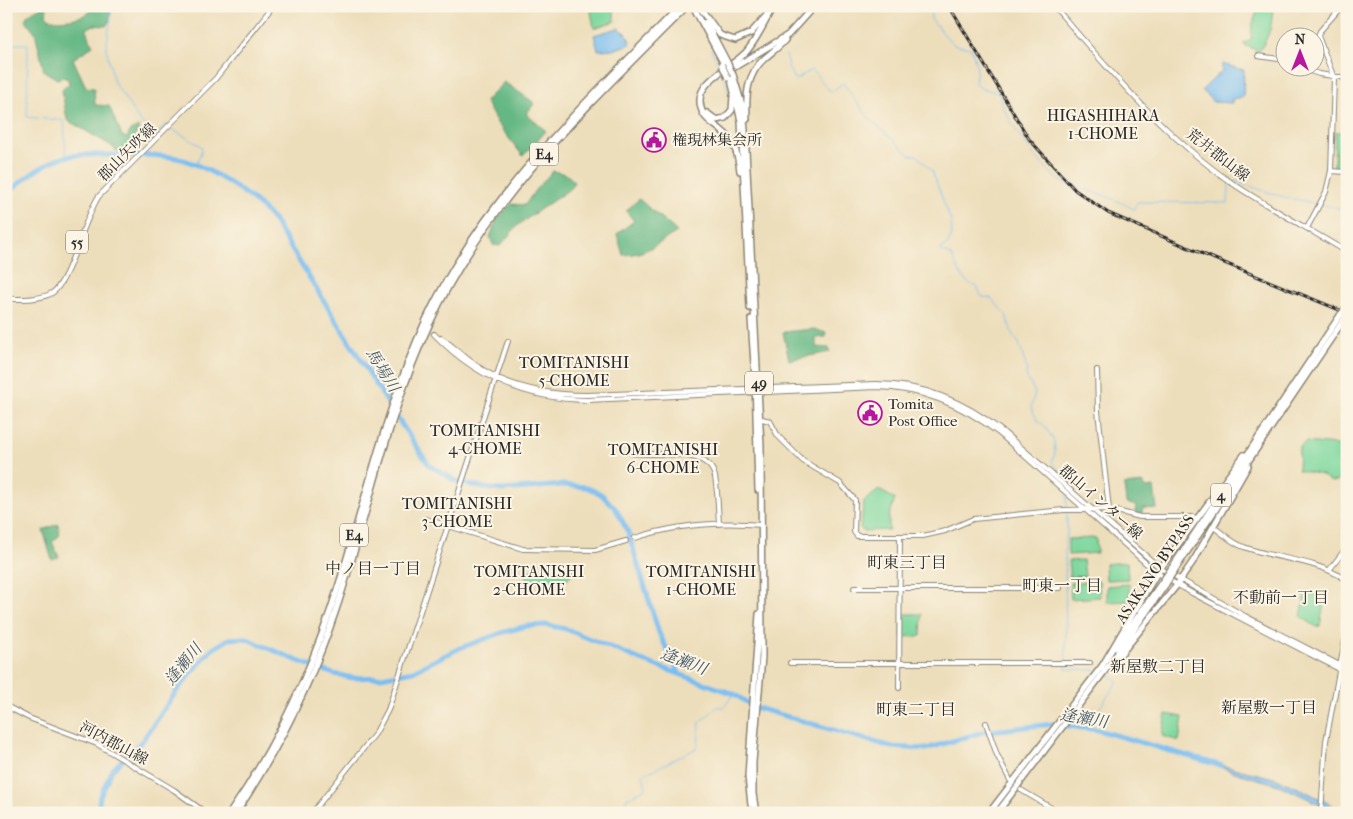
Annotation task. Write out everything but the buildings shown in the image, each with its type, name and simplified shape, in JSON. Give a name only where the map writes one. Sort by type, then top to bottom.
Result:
[{"type":"highway","name":"E4","points":[[236,813],[276,748],[318,653],[396,404],[424,330],[459,259],[501,197],[557,133],[678,6]]},
{"type":"highway","name":"E4","points":[[428,322],[467,255],[506,199],[543,155],[686,6]]},
{"type":"highway","points":[[747,173],[749,84],[758,65],[781,45],[814,6]]},
{"type":"highway","points":[[697,7],[725,63],[730,76],[733,107],[725,118],[716,120],[709,116],[705,109],[704,100],[708,87],[723,73],[788,35]]},
{"type":"highway","points":[[697,7],[720,35],[735,40],[751,33],[773,8]]},
{"type":"highway","points":[[697,7],[714,45],[725,63]]},
{"type":"highway","points":[[744,205],[736,148],[726,134],[705,116],[702,109],[701,95],[710,80],[748,50],[773,8]]},
{"type":"highway","name":"49","points":[[730,76],[741,121],[744,205],[757,390]]},
{"type":"highway","name":"49","points":[[730,76],[744,120],[758,418],[759,624],[755,720],[748,776],[754,813]]},
{"type":"highway","name":"ASAKANO BYPASS","points":[[997,813],[1104,668],[1263,440],[1345,315],[1346,307]]},
{"type":"highway","name":"ASAKANO BYPASS","points":[[1173,570],[1270,420],[1345,315]]},
{"type":"highway","points":[[1104,668],[1158,570],[1270,420]]},
{"type":"highway","points":[[1104,668],[1115,661],[1178,583],[1194,560],[1263,440]]},
{"type":"highway","name":"E4","points":[[230,813],[271,746],[309,674]]},
{"type":"highway","name":"ASAKANO BYPASS","points":[[989,813],[1055,733]]},
{"type":"street","name":"郡山矢吹線","points":[[6,299],[41,297],[56,290],[63,279],[87,215],[96,200],[216,78],[273,6]]},
{"type":"street","name":"荒井郡山線","points":[[1054,6],[1132,93],[1190,150],[1232,183],[1347,252]]},
{"type":"street","points":[[1307,228],[1326,192],[1331,171],[1334,76],[1320,44],[1319,34],[1342,6]]},
{"type":"street","points":[[1258,56],[1276,59]]},
{"type":"street","points":[[1326,74],[1347,78]]},
{"type":"street","points":[[1331,171],[1347,172]]},
{"type":"street","points":[[496,379],[434,334],[463,360],[496,379],[534,394],[572,399],[757,390],[889,388],[915,392],[944,400],[976,416],[996,430],[1158,570],[1178,583],[1347,669]]},
{"type":"street","points":[[312,813],[375,734],[388,710],[508,341]]},
{"type":"street","points":[[1097,370],[1098,411],[1109,509]]},
{"type":"street","name":"郡山インター線","points":[[757,390],[890,384],[916,388],[944,396],[974,410],[1002,431],[1158,570]]},
{"type":"street","points":[[758,418],[770,421],[778,436],[803,461],[840,483],[855,500],[855,535],[923,536],[945,531],[973,519],[1087,510],[1109,509],[1140,517],[1194,517]]},
{"type":"street","points":[[631,452],[694,457],[705,461],[715,477],[719,524]]},
{"type":"street","points":[[426,519],[523,549],[595,550],[626,541]]},
{"type":"street","points":[[635,538],[675,527],[719,524],[760,525]]},
{"type":"street","points":[[1215,528],[1227,539],[1245,548],[1330,569],[1347,580]]},
{"type":"street","points":[[899,688],[900,536]]},
{"type":"street","points":[[1330,569],[1347,547]]},
{"type":"street","points":[[854,588],[1060,588]]},
{"type":"street","points":[[1321,812],[1326,741],[1347,629]]},
{"type":"street","points":[[790,663],[1090,663]]},
{"type":"street","points":[[1340,667],[1347,673]]},
{"type":"street","name":"河内郡山線","points":[[6,706],[29,718],[97,744],[133,764],[206,813]]},
{"type":"street","points":[[986,723],[1001,766],[1010,780]]},
{"type":"street","points":[[1020,790],[1060,813]]},
{"type":"green space","points":[[90,6],[107,6],[110,9],[110,20],[106,26],[94,25],[86,29],[93,46],[73,59],[86,87],[94,88],[95,105],[109,106],[122,136],[127,138],[130,131],[139,127],[130,144],[125,149],[117,151],[67,120],[62,90],[69,84],[68,79],[63,77],[57,79],[44,71],[35,32],[26,21],[28,15],[42,7],[47,7],[46,15],[50,19],[60,20],[76,18],[86,14],[90,12]]},
{"type":"green space","points":[[590,6],[613,6],[615,21],[594,28]]},
{"type":"green space","points":[[1259,6],[1273,6],[1270,30],[1259,51],[1244,45],[1244,43],[1251,40],[1252,26]]},
{"type":"green space","points":[[504,82],[532,101],[534,104],[526,114],[546,131],[523,156],[497,123],[485,101]]},
{"type":"green space","points":[[1335,132],[1347,132],[1347,170],[1334,169]]},
{"type":"green space","points":[[553,171],[566,174],[574,181],[571,188],[518,225],[500,246],[493,245],[490,237],[497,219],[511,204],[525,205],[536,189]]},
{"type":"green space","points":[[639,199],[677,232],[639,253],[623,255],[617,234],[634,221],[626,211]]},
{"type":"green space","points":[[814,329],[826,333],[826,337],[816,338],[816,347],[829,348],[830,352],[789,360],[783,332]]},
{"type":"green space","points":[[1306,442],[1347,446],[1347,479],[1331,482],[1322,475],[1298,470],[1299,447]]},
{"type":"green space","points":[[1144,483],[1145,488],[1154,487],[1157,509],[1143,508],[1141,515],[1135,513],[1136,506],[1126,503],[1124,485]]},
{"type":"green space","points":[[879,490],[895,499],[889,517],[889,530],[863,531],[860,528],[864,501]]},
{"type":"green space","points":[[58,524],[60,535],[52,542],[59,557],[52,560],[43,530]]},
{"type":"green space","points":[[1096,538],[1097,553],[1068,555],[1068,539]]},
{"type":"green space","points":[[1083,560],[1085,576],[1070,577],[1068,561]]},
{"type":"green space","points":[[1127,562],[1128,579],[1106,580],[1105,564]]},
{"type":"green space","points":[[575,570],[566,580],[526,579],[526,571]]},
{"type":"green space","points":[[1099,581],[1100,597],[1071,599],[1070,583]]},
{"type":"green space","points":[[1129,584],[1130,601],[1107,602],[1107,586]]},
{"type":"green space","points":[[1308,592],[1325,597],[1320,626],[1317,627],[1301,617],[1305,594]]},
{"type":"green space","points":[[902,614],[922,614],[921,636],[902,637]]},
{"type":"green space","points":[[1166,714],[1183,717],[1179,741],[1162,736]]},
{"type":"water","points":[[618,28],[626,33],[631,44],[615,49],[598,50],[594,35]]},
{"type":"water","points":[[1222,64],[1244,70],[1243,97],[1232,99],[1232,103],[1213,102],[1202,90],[1222,71]]},
{"type":"water","points":[[1216,764],[1274,778],[1303,790],[1347,813],[1339,813],[1279,785],[1231,771]]},
{"type":"waterway","points":[[109,6],[112,10],[106,48],[114,82],[140,122],[157,134],[165,125],[201,146],[202,149],[196,166]]},
{"type":"waterway","points":[[930,6],[931,19],[948,39],[955,45],[971,48],[977,67],[975,84],[983,89],[998,92],[1008,116],[1025,143],[1045,167],[1065,184],[1069,181],[1081,188],[1111,198],[1134,209],[1137,202],[1228,203],[1229,186],[1234,181],[1280,196],[1347,210]]},
{"type":"waterway","points":[[6,44],[28,44],[27,117],[64,121],[66,157]]},
{"type":"waterway","points":[[711,49],[720,68]]},
{"type":"waterway","points":[[786,55],[788,67],[794,79],[798,79],[809,71],[813,71],[831,92],[843,83],[868,117],[910,155],[917,155],[932,171],[951,221],[952,235],[948,244],[940,250],[952,256],[963,278],[971,285],[977,287],[982,297],[991,298],[1006,315],[1013,336],[1019,343],[1027,370],[1026,376],[1035,392],[1031,408],[1038,421],[1044,425],[1054,441],[1055,453],[1052,462],[1072,483],[1071,488]]},
{"type":"waterway","points":[[723,74],[730,97]]},
{"type":"waterway","name":"馬場川","points":[[6,193],[53,161],[73,155],[149,155],[172,157],[198,166],[241,191],[274,221],[394,413],[429,465],[456,481],[484,488],[503,490],[563,485],[586,487],[601,494],[616,509],[628,532],[659,633],[679,673]]},
{"type":"waterway","points":[[1067,496],[1067,535],[1065,543],[1066,669],[1096,670]]},
{"type":"waterway","name":"逢瀬川","points":[[98,813],[100,796],[112,770],[143,740],[178,689],[211,650],[229,639],[245,638],[334,674],[353,678],[381,677],[413,671],[460,648],[504,632],[527,626],[546,625],[566,629],[646,662],[734,694],[754,707],[892,747],[926,749],[983,732],[1052,724],[1098,730],[1222,766]]},
{"type":"waterway","points":[[1086,728],[1118,681],[1106,673]]},
{"type":"waterway","points":[[623,808],[627,798],[646,788],[643,775],[698,746],[700,722],[717,707],[724,707],[734,694]]},
{"type":"railway","points":[[949,6],[1029,139],[1075,190],[1108,213],[1347,313]]},
{"type":"place","name":"権現林集会所","points":[[654,140]]},
{"type":"place","name":"Tomita Post Office","points":[[870,413]]},
{"type":"district","name":"HIGASHIHARA 1-CHOME","points":[[1103,124]]},
{"type":"district","name":"TOMITANISHI 5-CHOME","points":[[574,371]]},
{"type":"district","name":"TOMITANISHI 4-CHOME","points":[[485,439]]},
{"type":"district","name":"TOMITANISHI 6-CHOME","points":[[663,458]]},
{"type":"district","name":"TOMITANISHI 3-CHOME","points":[[457,512]]},
{"type":"district","name":"町東三丁目","points":[[907,562]]},
{"type":"district","name":"中ノ目一丁目","points":[[373,568]]},
{"type":"district","name":"TOMITANISHI 2-CHOME","points":[[529,580]]},
{"type":"district","name":"TOMITANISHI 1-CHOME","points":[[701,580]]},
{"type":"district","name":"町東一丁目","points":[[1062,585]]},
{"type":"district","name":"不動前一丁目","points":[[1281,597]]},
{"type":"district","name":"新屋敷二丁目","points":[[1158,666]]},
{"type":"district","name":"新屋敷一丁目","points":[[1269,707]]},
{"type":"district","name":"町東二丁目","points":[[916,709]]}]
